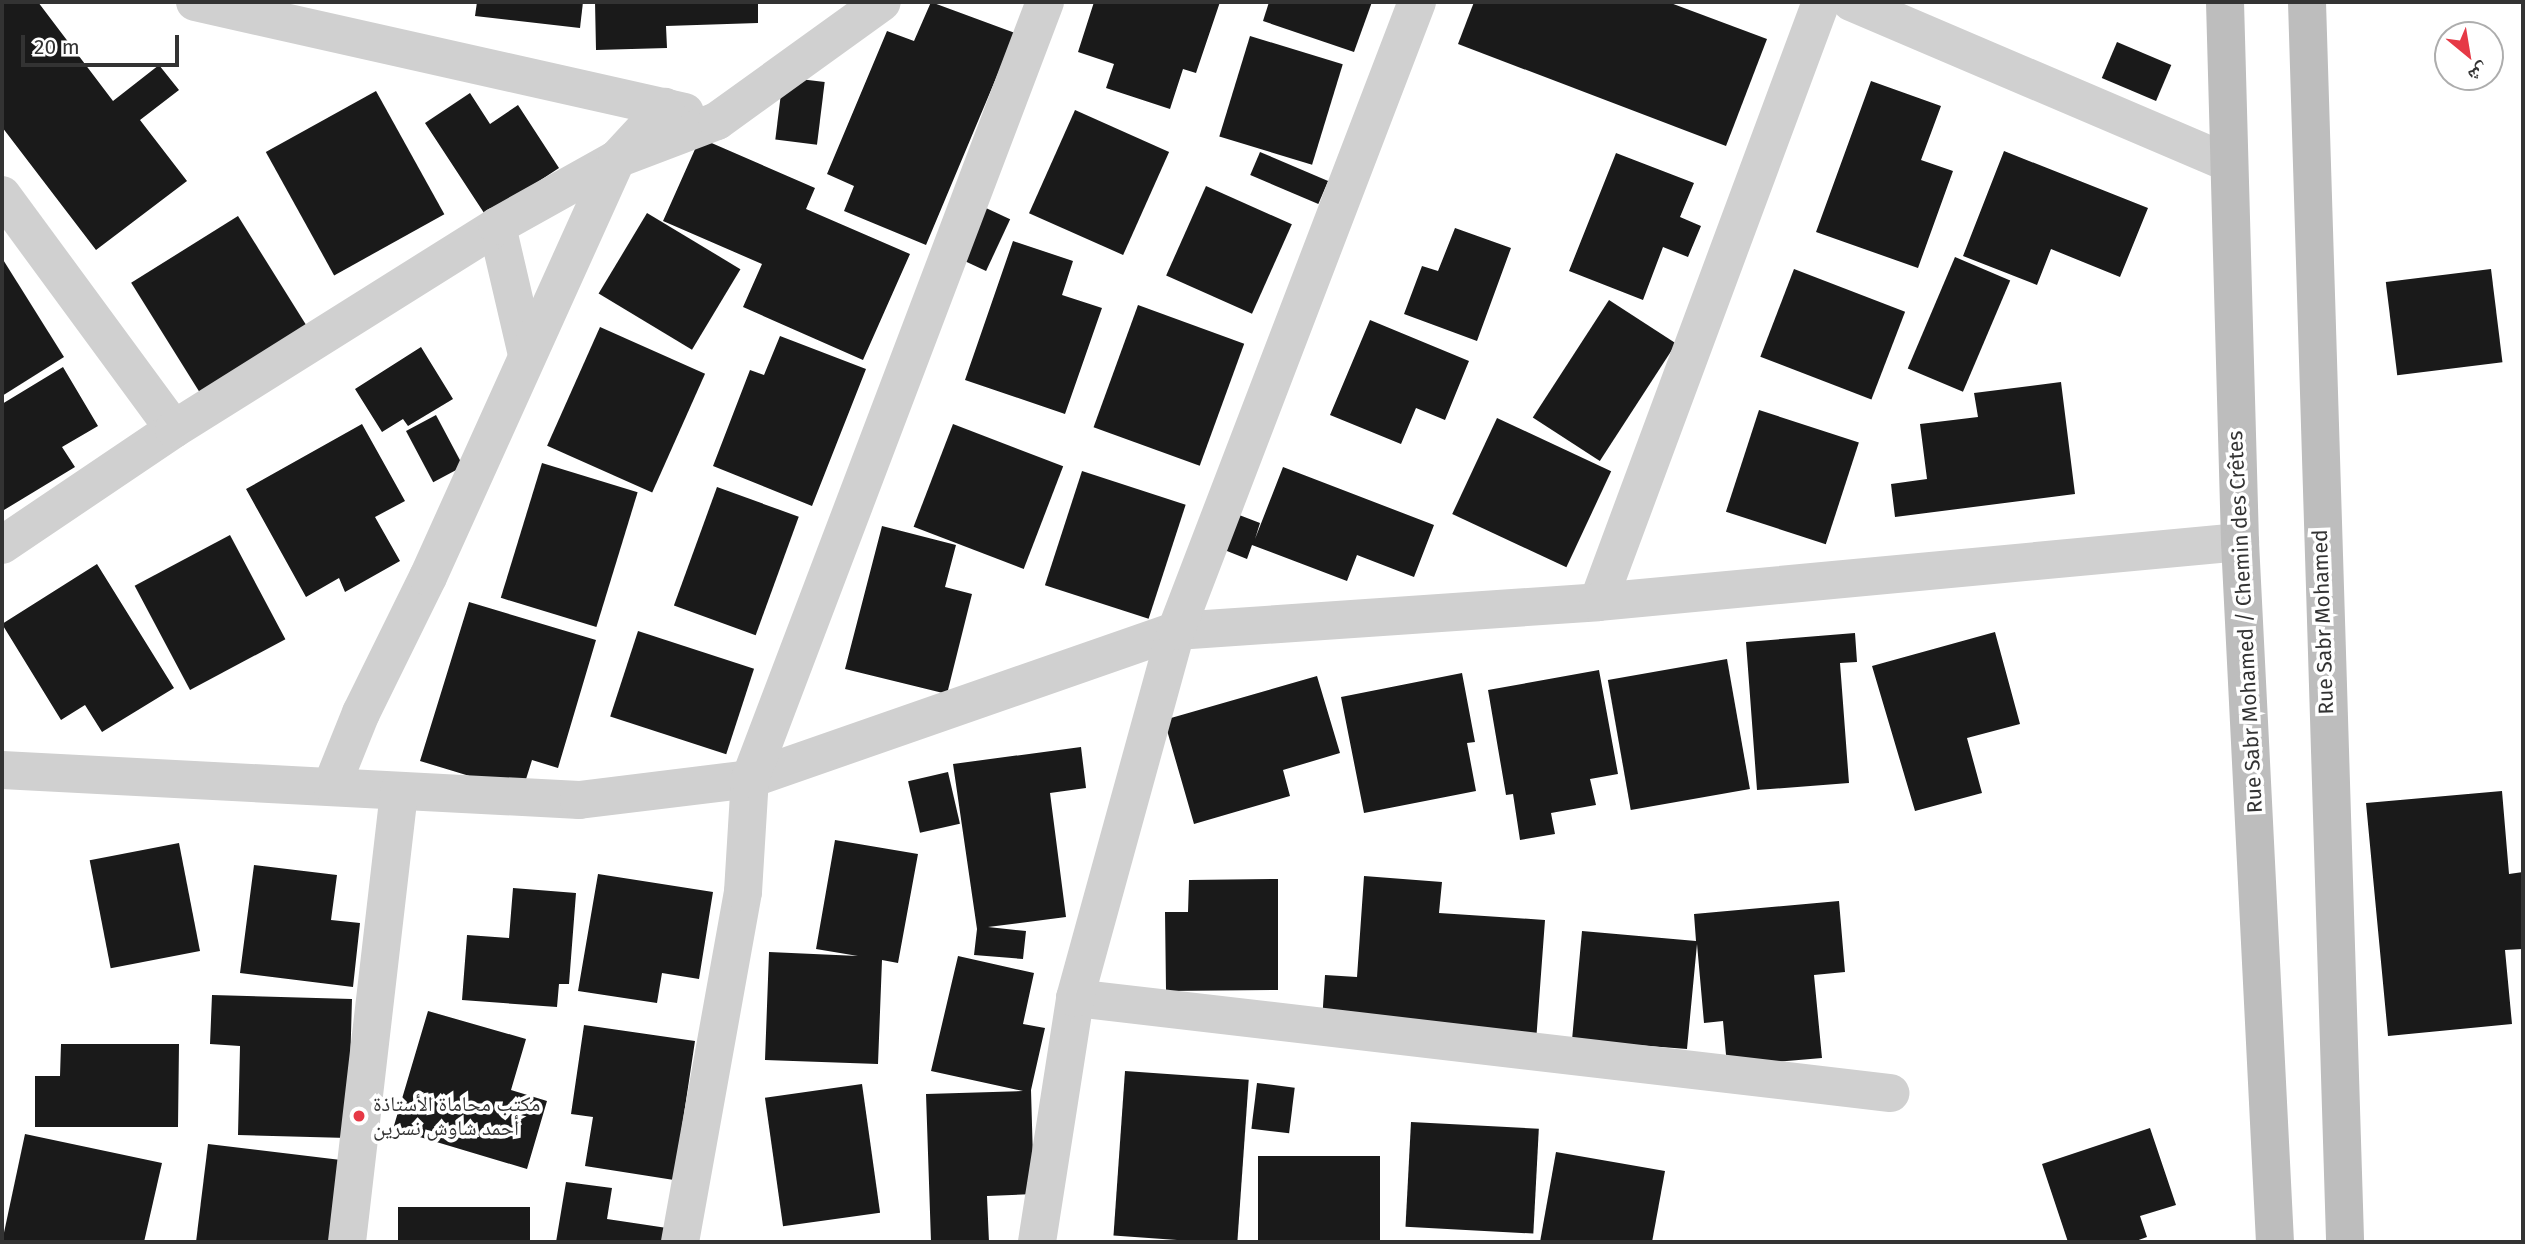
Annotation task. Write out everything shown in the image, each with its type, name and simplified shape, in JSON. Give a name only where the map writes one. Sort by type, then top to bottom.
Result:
[{"type":"main road","name":"Rue Sabr Mohamed / Chemin des Crêtes","points":[[2225,2],[2241,542],[2275,1242]]},
{"type":"main road","name":"Rue Sabr Mohamed","points":[[2306,2],[2345,1242]]},
{"type":"street","points":[[195,2],[717,121]]},
{"type":"street","points":[[2,545],[174,429],[497,226],[617,159],[717,121],[882,2]]},
{"type":"street","points":[[680,1242],[743,892],[750,779],[1045,2]]},
{"type":"street","points":[[1037,1242],[1075,998],[1176,631],[1417,2]]},
{"type":"street","points":[[1598,602],[1821,2]]},
{"type":"street","points":[[1850,2],[2228,163]]},
{"type":"street","points":[[332,785],[617,159],[665,107]]},
{"type":"street","points":[[2,195],[174,429]]},
{"type":"street","points":[[497,226],[527,355]]},
{"type":"street","points":[[2,770],[332,785],[579,800],[750,779],[1176,631],[1598,602],[2241,542]]},
{"type":"street","points":[[347,1242],[399,791]]},
{"type":"street","points":[[1075,998],[1890,1093]]},
{"type":"building","points":[[2,2],[38,2],[113,101],[159,65],[179,90],[140,120],[187,181],[96,250],[2,127]]},
{"type":"building","points":[[477,2],[583,2],[580,28],[475,16]]},
{"type":"building","points":[[595,2],[758,2],[758,23],[666,26],[667,48],[596,50]]},
{"type":"building","points":[[931,2],[1015,33],[926,245],[844,211],[854,186],[827,174],[887,31],[914,41]]},
{"type":"building","points":[[1094,2],[1220,2],[1196,73],[1183,69],[1170,109],[1106,88],[1114,64],[1078,52]]},
{"type":"building","points":[[1269,2],[1372,2],[1354,52],[1263,21]]},
{"type":"building","points":[[1474,2],[1668,2],[1767,39],[1726,146],[1458,44]]},
{"type":"building","points":[[1250,36],[1343,64],[1312,165],[1219,136]]},
{"type":"building","points":[[2117,42],[2171,65],[2156,101],[2102,78]]},
{"type":"building","points":[[783,77],[825,82],[817,145],[775,140]]},
{"type":"building","points":[[1871,81],[1941,106],[1921,160],[1953,171],[1918,268],[1816,232]]},
{"type":"building","points":[[376,91],[444,214],[334,275],[266,152]]},
{"type":"building","points":[[470,93],[490,124],[518,105],[559,168],[486,216],[425,123]]},
{"type":"building","points":[[1075,110],[1169,152],[1123,255],[1029,213]]},
{"type":"building","points":[[700,138],[815,188],[806,209],[910,254],[863,360],[743,307],[762,264],[663,221]]},
{"type":"building","points":[[2004,151],[2148,208],[2120,277],[2051,249],[2037,285],[1963,256]]},
{"type":"building","points":[[1260,152],[1328,181],[1318,204],[1250,175]]},
{"type":"building","points":[[1616,153],[1694,183],[1680,217],[1701,226],[1688,257],[1663,247],[1643,300],[1569,271]]},
{"type":"building","points":[[1206,186],[1292,224],[1252,314],[1166,276]]},
{"type":"building","points":[[973,202],[1010,219],[986,271],[949,254]]},
{"type":"building","points":[[647,213],[740,269],[692,350],[599,294]]},
{"type":"building","points":[[238,216],[307,326],[200,393],[131,283]]},
{"type":"building","points":[[1455,228],[1511,248],[1477,341],[1404,314],[1422,266],[1438,271]]},
{"type":"building","points":[[1013,241],[1073,261],[1062,295],[1102,308],[1065,414],[965,380]]},
{"type":"building","points":[[1955,257],[2010,280],[1963,392],[1908,368]]},
{"type":"building","points":[[2,258],[64,357],[2,396]]},
{"type":"building","points":[[1794,269],[1905,312],[1871,399],[1760,357]]},
{"type":"building","points":[[2491,269],[2502,362],[2397,375],[2386,282]]},
{"type":"building","points":[[1609,300],[1676,344],[1600,461],[1533,417]]},
{"type":"building","points":[[1138,305],[1244,344],[1200,466],[1094,427]]},
{"type":"building","points":[[1370,320],[1469,361],[1445,420],[1416,408],[1401,444],[1330,415]]},
{"type":"building","points":[[600,327],[705,374],[652,493],[547,446]]},
{"type":"building","points":[[780,336],[866,369],[812,506],[713,466],[750,370],[764,375]]},
{"type":"building","points":[[421,347],[453,399],[408,426],[403,419],[382,432],[355,389]]},
{"type":"building","points":[[63,367],[98,426],[62,447],[75,467],[4,510],[2,404]]},
{"type":"building","points":[[2061,382],[2075,494],[1895,517],[1891,484],[1927,479],[1920,424],[1978,417],[1974,393]]},
{"type":"building","points":[[1759,410],[1859,442],[1826,544],[1726,512]]},
{"type":"building","points":[[436,415],[463,466],[433,482],[406,431]]},
{"type":"building","points":[[1497,418],[1611,471],[1566,567],[1452,514]]},
{"type":"building","points":[[362,424],[405,501],[375,517],[400,561],[345,592],[339,578],[306,597],[246,489]]},
{"type":"building","points":[[953,424],[1063,466],[1024,569],[914,527]]},
{"type":"building","points":[[542,463],[638,492],[596,627],[501,598]]},
{"type":"building","points":[[1283,467],[1434,525],[1414,577],[1357,555],[1347,581],[1252,545],[1247,559],[1207,543],[1221,508],[1260,523],[1255,539]]},
{"type":"building","points":[[1082,471],[1186,505],[1149,619],[1045,585]]},
{"type":"building","points":[[717,487],[799,517],[756,635],[674,605]]},
{"type":"building","points":[[882,526],[956,545],[945,587],[972,594],[947,694],[845,669]]},
{"type":"building","points":[[230,535],[285,639],[190,690],[135,586]]},
{"type":"building","points":[[97,564],[174,688],[102,732],[85,705],[61,720],[2,624]]},
{"type":"building","points":[[469,602],[596,640],[558,768],[532,760],[522,792],[420,761]]},
{"type":"building","points":[[638,631],[754,669],[726,754],[610,717]]},
{"type":"building","points":[[1995,632],[2020,724],[1967,738],[1982,793],[1915,811],[1872,666]]},
{"type":"building","points":[[1855,633],[1857,662],[1840,663],[1849,783],[1757,790],[1746,642]]},
{"type":"building","points":[[1727,659],[1750,789],[1631,810],[1608,680]]},
{"type":"building","points":[[1599,670],[1618,774],[1590,779],[1596,805],[1551,813],[1555,834],[1520,840],[1513,794],[1506,795],[1488,690]]},
{"type":"building","points":[[1462,673],[1475,742],[1467,743],[1476,791],[1364,813],[1341,697]]},
{"type":"building","points":[[1317,676],[1340,753],[1283,770],[1290,796],[1194,824],[1164,720]]},
{"type":"building","points":[[1081,747],[1086,788],[1050,793],[1066,917],[988,927],[1026,931],[1023,959],[974,955],[977,929],[953,764]]},
{"type":"building","points":[[948,772],[960,824],[920,833],[908,781]]},
{"type":"building","points":[[2502,791],[2509,874],[2523,872],[2523,949],[2505,950],[2512,1024],[2388,1036],[2366,803]]},
{"type":"building","points":[[835,840],[918,854],[898,963],[882,960],[878,1064],[765,1060],[769,952],[858,956],[816,949]]},
{"type":"building","points":[[179,843],[200,951],[111,968],[90,860]]},
{"type":"building","points":[[254,865],[337,875],[331,920],[360,923],[353,987],[240,973]]},
{"type":"building","points":[[598,874],[713,892],[699,979],[662,973],[657,1003],[578,991]]},
{"type":"building","points":[[1364,876],[1442,882],[1439,913],[1545,920],[1536,1042],[1322,1022],[1325,975],[1357,977]]},
{"type":"building","points":[[1278,879],[1278,990],[1166,991],[1165,912],[1188,912],[1189,880]]},
{"type":"building","points":[[513,888],[576,893],[569,984],[559,984],[557,1007],[462,1000],[467,935],[509,938]]},
{"type":"building","points":[[1839,901],[1845,972],[1814,975],[1822,1058],[1727,1066],[1723,1021],[1704,1023],[1697,944],[1687,1049],[1572,1040],[1582,931],[1696,941],[1694,914]]},
{"type":"building","points":[[958,956],[1034,973],[1023,1024],[1045,1028],[1031,1090],[1034,1194],[987,1196],[989,1242],[931,1242],[926,1094],[1023,1091],[931,1071]]},
{"type":"building","points":[[212,995],[352,999],[348,1138],[238,1135],[240,1046],[210,1044]]},
{"type":"building","points":[[428,1011],[526,1039],[511,1090],[547,1101],[527,1169],[393,1129]]},
{"type":"building","points":[[584,1025],[695,1041],[674,1180],[585,1166],[593,1117],[571,1114]]},
{"type":"building","points":[[61,1044],[179,1044],[178,1127],[35,1127],[35,1076],[60,1076]]},
{"type":"building","points":[[1125,1071],[1249,1080],[1237,1242],[1113,1236]]},
{"type":"building","points":[[1257,1083],[1295,1088],[1289,1133],[1251,1129]]},
{"type":"building","points":[[862,1084],[880,1213],[783,1226],[765,1098]]},
{"type":"building","points":[[1411,1122],[1539,1129],[1533,1234],[1406,1227]]},
{"type":"building","points":[[2150,1128],[2176,1205],[2140,1216],[2147,1237],[2133,1242],[2068,1242],[2042,1164]]},
{"type":"building","points":[[25,1134],[162,1163],[144,1242],[2,1242]]},
{"type":"building","points":[[208,1144],[341,1160],[332,1242],[196,1242]]},
{"type":"building","points":[[1556,1152],[1665,1171],[1652,1242],[1540,1242]]},
{"type":"building","points":[[1258,1156],[1380,1156],[1380,1242],[1258,1242]]},
{"type":"building","points":[[566,1182],[612,1188],[607,1219],[667,1228],[665,1242],[556,1242]]},
{"type":"building","points":[[398,1207],[530,1207],[530,1242],[398,1242]]},
{"type":"place","name":"مكتب محاماة الأستاذة أحمد شاوش نسرين","points":[[359,1116]]}]
